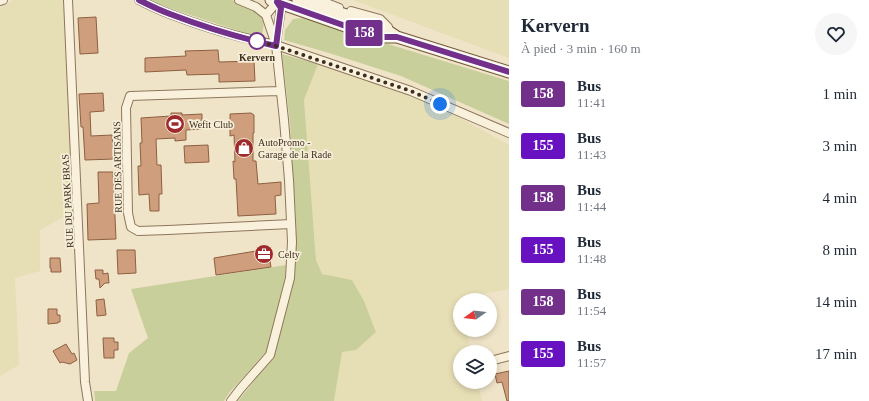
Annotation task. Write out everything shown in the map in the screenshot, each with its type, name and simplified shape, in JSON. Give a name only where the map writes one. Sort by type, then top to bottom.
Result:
[{"type":"main road","points":[[277,0],[377,37],[397,37]]},
{"type":"main road","points":[[298,0],[379,25],[397,37],[509,72]]},
{"type":"street","name":"RUE DU PARK BRAS","points":[[68,0],[85,382],[88,401]]},
{"type":"street","points":[[139,0],[169,14],[224,32],[276,46],[411,91],[509,133]]},
{"type":"street","points":[[239,0],[256,7],[266,15],[276,46]]},
{"type":"street","points":[[231,401],[270,355],[290,278],[292,242],[289,172],[276,46],[281,8],[277,0],[266,15]]},
{"type":"street","points":[[319,0],[380,19],[397,37]]},
{"type":"street","name":"RUE DES ARTISANS","points":[[280,91],[130,96],[126,108],[128,213],[131,226],[138,230],[291,224]]},
{"type":"street","points":[[497,359],[509,356]]},
{"type":"shaded area","points":[[13,0],[63,0],[74,211],[40,230],[40,271],[15,278],[19,365],[0,376],[0,8]]},
{"type":"shaded area","points":[[353,0],[509,0],[509,58]]},
{"type":"shaded area","points":[[318,64],[413,92],[509,145],[509,289],[487,293],[453,293],[453,337],[468,337],[469,345],[453,345],[453,389],[479,389],[482,401],[334,401],[342,352],[376,331],[364,301],[352,280],[322,274],[316,260],[304,100]]},
{"type":"green space","points":[[148,0],[232,0],[250,7],[261,16],[264,23],[262,35],[254,36]]},
{"type":"green space","points":[[303,18],[509,81],[509,124],[401,76],[284,40],[285,30],[293,19]]},
{"type":"green space","points":[[282,54],[318,64],[304,100],[316,260],[322,274],[352,280],[364,301],[376,332],[356,350],[342,352],[334,401],[238,401],[274,356],[292,286],[296,223],[290,123]]},
{"type":"green space","points":[[286,265],[284,286],[266,352],[229,393],[224,401],[95,401],[94,391],[116,391],[129,353],[148,338],[131,289]]},
{"type":"building","points":[[96,17],[98,53],[80,54],[78,18]]},
{"type":"building","points":[[218,50],[219,62],[254,61],[255,81],[219,82],[219,74],[187,75],[186,70],[145,72],[145,58],[186,56],[185,51]]},
{"type":"building","points":[[103,93],[104,111],[90,112],[91,136],[112,135],[114,159],[85,160],[79,94]]},
{"type":"building","points":[[171,113],[182,113],[182,115],[202,114],[202,129],[186,130],[186,140],[175,141],[175,138],[156,139],[157,165],[161,165],[162,194],[159,194],[159,211],[150,211],[149,194],[139,195],[138,166],[141,166],[141,118],[171,116]]},
{"type":"building","points":[[251,113],[254,115],[253,161],[256,161],[258,184],[281,182],[281,195],[275,196],[276,214],[238,216],[236,179],[234,179],[233,161],[235,162],[234,135],[230,136],[230,114]]},
{"type":"building","points":[[208,145],[209,162],[185,163],[184,146]]},
{"type":"building","points":[[98,172],[113,172],[116,239],[88,240],[87,204],[99,203]]},
{"type":"building","points":[[268,249],[271,267],[216,275],[214,258]]},
{"type":"building","points":[[117,250],[135,250],[136,273],[118,274]]},
{"type":"building","points":[[50,258],[60,258],[61,272],[51,272]]},
{"type":"building","points":[[95,270],[103,270],[103,274],[108,273],[109,283],[105,283],[100,288],[99,279],[96,279]]},
{"type":"building","points":[[104,299],[106,315],[97,316],[96,300]]},
{"type":"building","points":[[48,309],[57,309],[57,315],[60,315],[60,322],[48,324]]},
{"type":"building","points":[[103,338],[114,338],[114,342],[118,342],[118,350],[114,350],[114,358],[104,358]]},
{"type":"building","points":[[66,344],[72,354],[74,353],[77,360],[70,364],[60,363],[53,351]]},
{"type":"building","points":[[509,371],[509,401],[507,401],[502,382],[497,383],[497,374]]},
{"type":"bus line","name":"158","points":[[139,0],[169,14],[224,32],[276,46],[281,8],[277,2],[377,37],[397,37],[509,72]]},
{"type":"place","name":"Kervern","points":[[257,41]]},
{"type":"place","name":"Wefit Club","points":[[175,124]]},
{"type":"place","name":"AutoPromo - Garage de la Rade","points":[[244,148]]},
{"type":"place","name":"Celty","points":[[264,254]]},
{"type":"route","points":[[257,41],[411,91],[440,104]]}]
